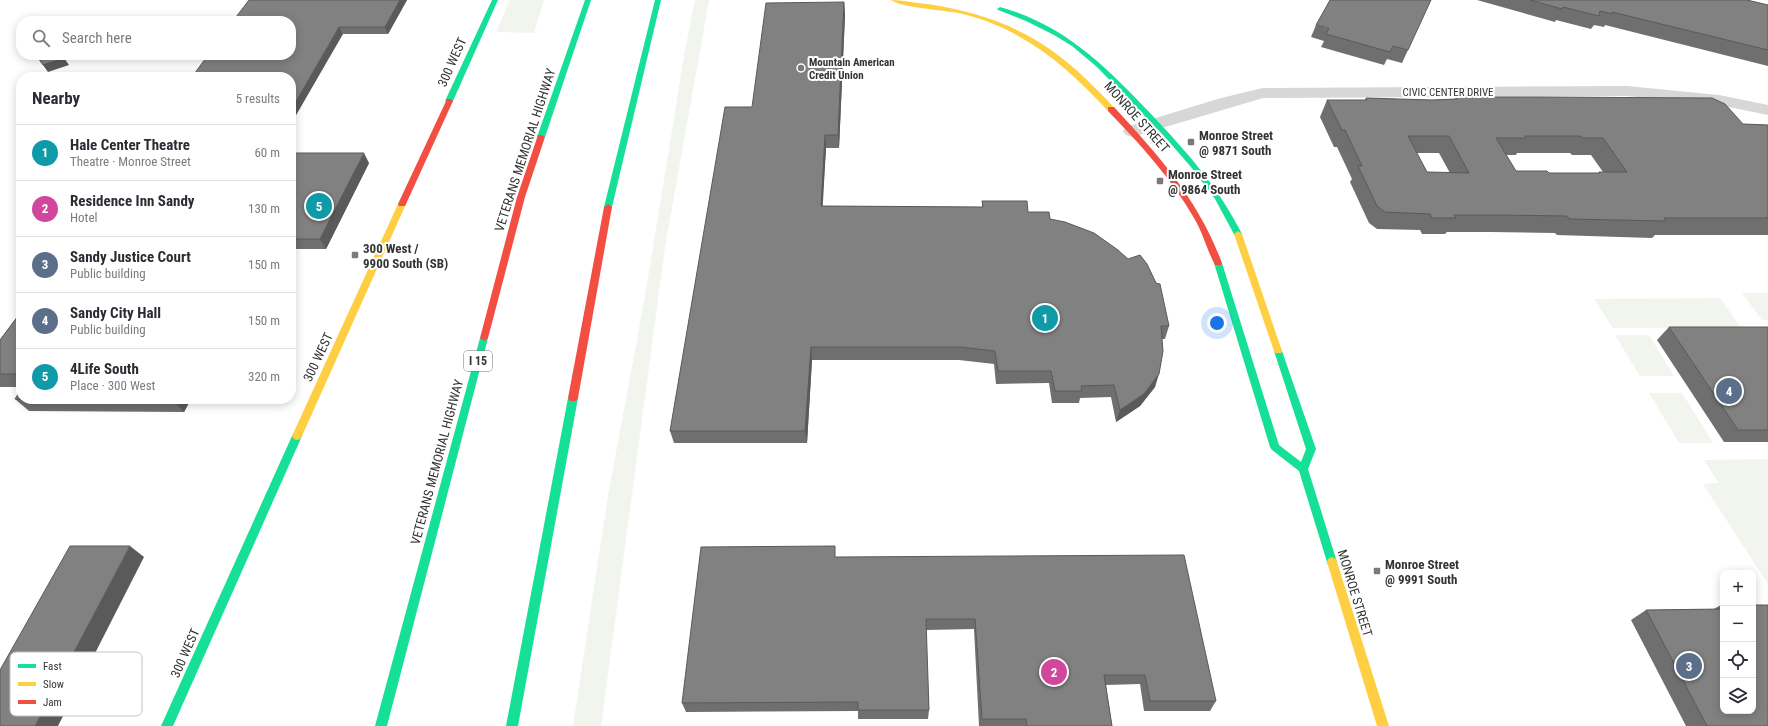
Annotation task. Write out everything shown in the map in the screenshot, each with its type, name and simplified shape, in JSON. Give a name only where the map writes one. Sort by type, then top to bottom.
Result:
[{"type":"main road","name":"300 WEST","points":[[167,726],[247,545],[495,0]]},
{"type":"main road","name":"VETERANS MEMORIAL HIGHWAY","points":[[381,726],[521,196],[588,0]]},
{"type":"main road","points":[[512,726],[610,195],[658,0]]},
{"type":"main road","name":"MONROE STREET","points":[[894,0],[939,7],[975,15],[1008,27],[1036,40],[1059,55],[1079,73],[1172,176],[1203,224],[1215,254],[1275,447],[1303,469],[1383,726]]},
{"type":"main road","name":"MONROE STREET","points":[[994,7],[1036,23],[1074,44],[1108,73],[1195,166],[1215,193],[1236,230],[1251,268],[1311,449],[1303,469]]},
{"type":"street","name":"CIVIC CENTER DRIVE","points":[[1132,131],[1263,93],[1628,91],[1719,100],[1768,110]]},
{"type":"shaded area","points":[[510,0],[544,0],[534,33],[496,32]]},
{"type":"shaded area","points":[[695,0],[709,0],[665,247],[601,726],[573,726],[608,496],[646,291],[684,56]]},
{"type":"shaded area","points":[[1742,293],[1768,293],[1768,320],[1762,320]]},
{"type":"shaded area","points":[[1720,298],[1741,328],[1613,328],[1594,299]]},
{"type":"shaded area","points":[[1615,335],[1649,335],[1674,376],[1640,376]]},
{"type":"shaded area","points":[[1649,393],[1682,393],[1713,443],[1679,443]]},
{"type":"shaded area","points":[[1768,459],[1768,584],[1703,484],[1719,483],[1704,460]]},
{"type":"building","points":[[249,0],[400,0],[385,27],[339,27],[296,101],[296,72],[196,72],[204,60],[296,60],[296,16],[237,16]]},
{"type":"building","points":[[1330,0],[1431,0],[1408,50],[1393,46],[1390,52],[1326,34],[1329,28],[1316,25]]},
{"type":"building","points":[[1530,0],[1747,0],[1768,5],[1768,50],[1612,12],[1612,14],[1600,11],[1599,16],[1563,7],[1562,9]]},
{"type":"building","points":[[844,2],[838,135],[825,135],[821,206],[983,207],[982,201],[1027,201],[1028,212],[1049,212],[1050,219],[1065,222],[1094,233],[1128,259],[1140,255],[1147,264],[1156,283],[1160,284],[1169,326],[1161,326],[1163,351],[1159,374],[1144,394],[1120,410],[1114,385],[1081,386],[1082,391],[1055,391],[1051,371],[998,371],[995,351],[960,347],[811,347],[805,431],[670,431],[725,107],[752,107],[766,3]]},
{"type":"building","points":[[40,60],[58,60],[43,65]]},
{"type":"building","points":[[1456,97],[1712,98],[1725,104],[1743,124],[1768,125],[1768,218],[1664,218],[1666,221],[1569,219],[1567,216],[1454,215],[1456,218],[1432,218],[1430,214],[1385,212],[1377,206],[1358,166],[1362,166],[1345,130],[1342,130],[1327,100],[1367,100],[1366,98],[1432,100],[1457,99]],"holes":[[[1408,136],[1449,136],[1469,173],[1427,172]],[[1525,136],[1581,136],[1583,138],[1603,138],[1627,172],[1549,173],[1547,171],[1516,171],[1496,138],[1526,138]]]},
{"type":"building","points":[[296,153],[364,153],[320,239],[296,239]]},
{"type":"building","points":[[16,319],[16,374],[0,374],[0,340]]},
{"type":"building","points":[[1669,327],[1768,327],[1768,430],[1738,430]]},
{"type":"building","points":[[70,546],[130,546],[74,652],[10,652]]},
{"type":"building","points":[[835,546],[835,557],[1184,555],[1216,701],[1150,701],[1145,675],[1104,675],[1112,726],[1027,726],[1026,719],[982,719],[975,619],[926,619],[929,710],[858,710],[858,702],[682,703],[701,547]]},
{"type":"building","points":[[1756,605],[1768,605],[1768,726],[1707,726],[1646,610],[1720,609],[1720,714],[1756,714]]},
{"type":"building","points":[[10,652],[10,716],[40,716],[35,726],[0,726],[0,670]]},
{"type":"traffic: fast","points":[[449,101],[495,0]]},
{"type":"traffic: fast","points":[[541,137],[588,0]]},
{"type":"traffic: fast","points":[[608,207],[658,0]]},
{"type":"traffic: fast","points":[[1000,9],[1029,20],[1074,45],[1115,81],[1194,165],[1229,215],[1238,234]]},
{"type":"traffic: fast","points":[[1218,263],[1275,447],[1303,469],[1332,562]]},
{"type":"traffic: fast","points":[[381,726],[484,338]]},
{"type":"traffic: fast","points":[[1278,351],[1311,449],[1303,469]]},
{"type":"traffic: fast","points":[[512,726],[573,398]]},
{"type":"traffic: fast","points":[[167,726],[297,436]]},
{"type":"traffic: slow","points":[[894,0],[963,12],[1007,27],[1027,37],[1045,48],[1079,76],[1111,109]]},
{"type":"traffic: slow","points":[[297,436],[402,204]]},
{"type":"traffic: slow","points":[[1238,234],[1278,351]]},
{"type":"traffic: slow","points":[[1332,562],[1383,726]]},
{"type":"traffic: jam","points":[[402,204],[449,101]]},
{"type":"traffic: jam","points":[[1111,109],[1174,180],[1199,219],[1210,240],[1218,263]]},
{"type":"traffic: jam","points":[[484,338],[521,197],[541,137]]},
{"type":"traffic: jam","points":[[573,398],[608,207]]},
{"type":"place","name":"Mountain American Credit Union","points":[[801,68]]},
{"type":"place","name":"Monroe Street @ 9871 South","points":[[1191,142]]},
{"type":"place","name":"Monroe Street @ 9864 South","points":[[1160,181]]},
{"type":"place","name":"4Life South","points":[[319,206]]},
{"type":"place","name":"300 West / 9900 South (SB)","points":[[355,255]]},
{"type":"place","name":"Hale Center Theatre","points":[[1045,318]]},
{"type":"place","name":"Sandy City Hall","points":[[1729,391]]},
{"type":"place","name":"Monroe Street @ 9991 South","points":[[1377,571]]},
{"type":"place","name":"Sandy Justice Court","points":[[1689,666]]},
{"type":"place","name":"Residence Inn Sandy","points":[[1054,672]]}]
